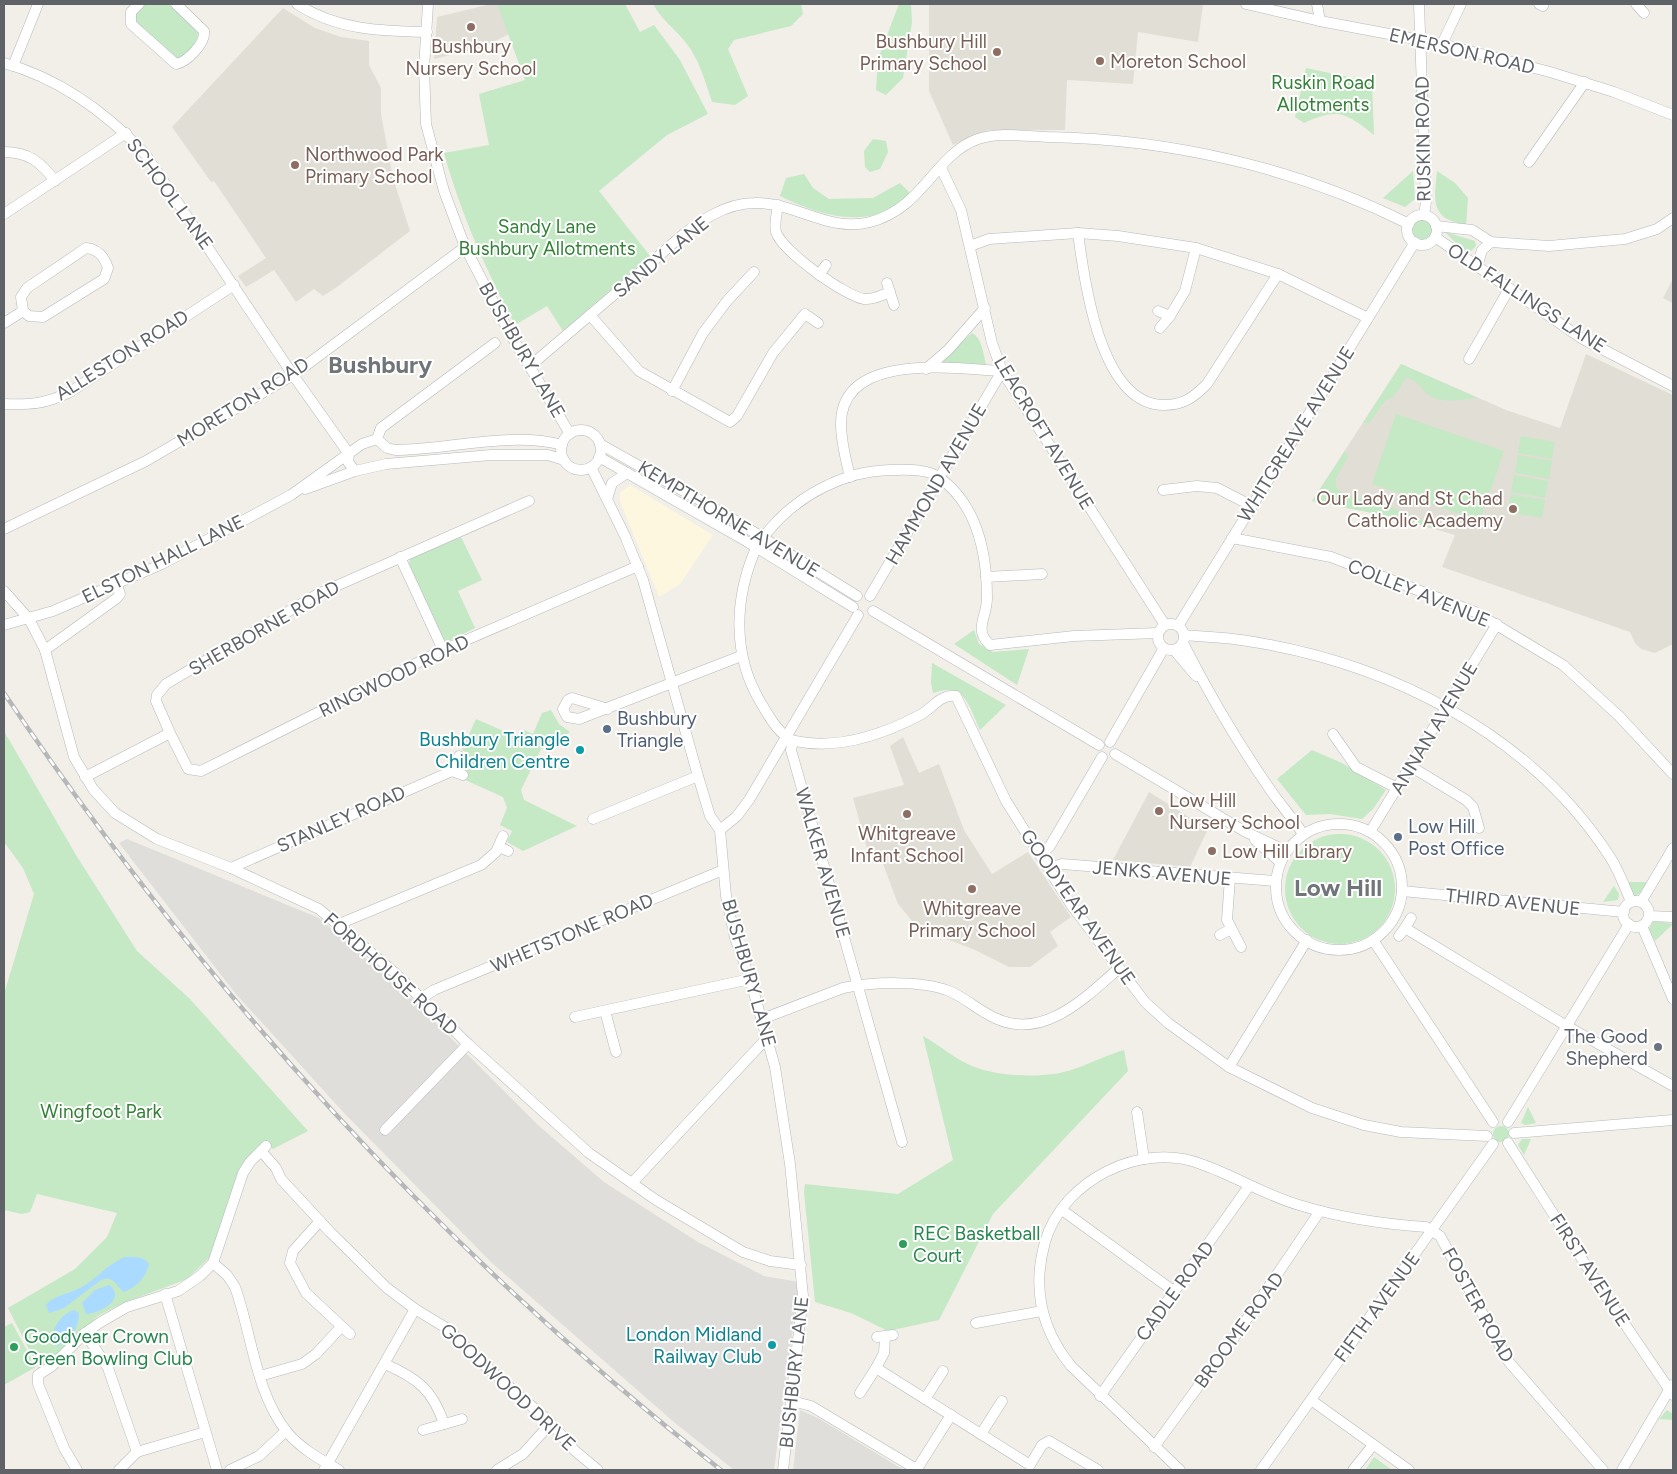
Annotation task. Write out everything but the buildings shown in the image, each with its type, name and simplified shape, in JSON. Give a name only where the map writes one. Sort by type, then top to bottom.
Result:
[{"type":"street","points":[[8,65],[38,4]]},
{"type":"street","points":[[139,4],[131,12],[131,24],[176,64],[183,62],[204,38],[204,32],[182,6]]},
{"type":"street","points":[[297,4],[326,19],[362,30],[427,32]]},
{"type":"street","name":"BUSHBURY LANE","points":[[428,4],[424,68],[426,124],[444,191],[465,247],[509,332],[570,434]]},
{"type":"street","name":"EMERSON ROAD","points":[[1246,4],[1320,21],[1442,44],[1584,82],[1673,115]]},
{"type":"street","points":[[1317,4],[1320,21]]},
{"type":"street","name":"RUSKIN ROAD","points":[[1419,4],[1426,202],[1424,215]]},
{"type":"street","points":[[1442,44],[1460,4]]},
{"type":"street","points":[[1636,4],[1644,13]]},
{"type":"street","name":"SCHOOL LANE","points":[[8,65],[74,93],[96,107],[126,133],[146,154],[293,374],[349,454],[348,462],[355,471]]},
{"type":"street","points":[[1529,162],[1584,82]]},
{"type":"street","points":[[4,214],[126,133]]},
{"type":"street","points":[[941,168],[963,148],[986,137],[1058,137],[1111,140],[1195,152],[1271,170],[1351,197],[1408,224]]},
{"type":"street","points":[[4,152],[21,154],[36,159],[55,181]]},
{"type":"street","name":"SANDY LANE","points":[[530,366],[684,234],[710,216],[740,205],[757,203],[778,205],[834,223],[868,223],[900,210],[918,194],[941,168]]},
{"type":"street","name":"LEACROFT AVENUE","points":[[941,168],[961,210],[992,343],[1002,371],[1161,629]]},
{"type":"street","points":[[778,205],[776,231],[789,250],[819,274],[862,298],[871,299],[888,288],[894,305]]},
{"type":"street","points":[[1424,215],[1432,218],[1436,226],[1435,237],[1428,243],[1415,242],[1408,235],[1408,224],[1414,217],[1424,215]]},
{"type":"street","points":[[1436,226],[1472,230],[1491,242],[1549,246],[1602,243],[1640,235],[1673,218]]},
{"type":"street","points":[[970,246],[989,239],[1078,233],[1118,236],[1196,248],[1278,274],[1368,318]]},
{"type":"street","points":[[1078,233],[1084,282],[1095,322],[1109,358],[1120,379],[1131,392],[1146,402],[1157,405],[1174,405],[1191,399],[1207,384],[1278,274]]},
{"type":"street","name":"OLD FALLINGS LANE","points":[[1435,237],[1581,338],[1673,386]]},
{"type":"street","name":"WHITGREAVE AVENUE","points":[[1178,626],[1415,242]]},
{"type":"street","points":[[1477,267],[1482,250],[1491,242]]},
{"type":"street","name":"MORETON ROAD","points":[[4,529],[146,461],[293,374],[465,247]]},
{"type":"street","points":[[86,248],[92,248],[102,256],[108,268],[104,279],[43,317],[29,316],[23,311],[21,300],[24,292],[58,266],[86,248]]},
{"type":"street","points":[[1160,328],[1170,316],[1185,291],[1196,248]]},
{"type":"street","points":[[819,274],[826,265]]},
{"type":"street","points":[[672,391],[703,333],[727,301],[754,272]]},
{"type":"street","name":"ALLESTON ROAD","points":[[4,404],[29,406],[57,399],[234,285]]},
{"type":"street","points":[[1470,360],[1509,289]]},
{"type":"street","points":[[926,369],[948,350],[985,308]]},
{"type":"street","points":[[4,323],[23,311]]},
{"type":"street","points":[[1158,311],[1170,316]]},
{"type":"street","points":[[590,315],[639,371],[727,421],[733,421],[773,353],[804,314],[818,323]]},
{"type":"street","name":"ELSTON HALL LANE","points":[[4,625],[29,619],[117,586],[290,495],[367,441],[378,439],[381,428],[494,343]]},
{"type":"street","points":[[850,477],[841,423],[843,409],[853,390],[861,382],[884,372],[926,369],[1002,371]]},
{"type":"street","name":"HAMMOND AVENUE","points":[[870,596],[938,477],[1002,371]]},
{"type":"street","points":[[578,430],[587,431],[600,444],[599,457],[590,467],[574,468],[564,460],[562,445],[570,434],[578,430]]},
{"type":"street","points":[[378,439],[387,448],[404,450],[490,442],[548,441],[562,445]]},
{"type":"street","name":"KEMPTHORNE AVENUE","points":[[600,444],[763,537],[857,596]]},
{"type":"street","points":[[386,464],[387,448]]},
{"type":"street","name":"ELSTON HALL LANE","points":[[290,495],[355,471],[386,464],[490,454],[548,455],[564,460]]},
{"type":"street","name":"KEMPTHORNE AVENUE","points":[[599,457],[756,547],[855,611]]},
{"type":"street","name":"BUSHBURY LANE","points":[[590,467],[638,566],[710,816],[720,830],[726,896],[735,938],[762,1020],[784,1113],[803,1296],[783,1470]]},
{"type":"street","points":[[790,739],[774,722],[753,690],[741,656],[738,626],[739,609],[756,547],[792,506],[819,489],[850,477],[881,470],[925,472],[938,477],[962,502],[981,540],[987,601],[981,629],[982,636],[990,645],[1161,629],[1172,624],[1178,626],[1206,688]]},
{"type":"street","points":[[607,499],[612,484],[627,473]]},
{"type":"street","points":[[1163,490],[1197,486],[1216,488],[1252,506]]},
{"type":"street","name":"SHERBORNE ROAD","points":[[170,733],[156,701],[157,695],[166,684],[295,606],[400,557],[529,501]]},
{"type":"street","name":"COLLEY AVENUE","points":[[1232,538],[1331,557],[1476,612],[1563,665],[1619,716],[1673,774]]},
{"type":"street","points":[[400,557],[443,650]]},
{"type":"street","name":"RINGWOOD ROAD","points":[[170,733],[188,768],[201,771],[443,650],[638,566]]},
{"type":"street","points":[[986,577],[1042,574]]},
{"type":"street","points":[[45,650],[117,598],[120,594],[117,586]]},
{"type":"street","name":"FORDHOUSE ROAD","points":[[4,591],[29,619],[45,650],[66,735],[74,757],[85,777],[105,804],[141,831],[231,868],[319,909],[339,924],[422,998],[468,1044],[576,1142],[632,1183],[743,1252],[770,1261],[801,1265]]},
{"type":"street","points":[[720,830],[733,820],[749,800],[790,739],[855,611],[857,596],[862,594],[870,596],[874,604],[872,611],[866,616],[855,611]]},
{"type":"street","points":[[872,611],[1099,745]]},
{"type":"street","name":"ANNAN AVENUE","points":[[1370,832],[1497,624]]},
{"type":"street","points":[[1161,629],[1158,640],[1164,648],[1174,650],[1206,688],[1268,786],[1303,834]]},
{"type":"street","points":[[1174,650],[1184,639],[1240,640],[1286,649],[1359,668],[1446,707],[1512,752],[1543,776],[1560,794],[1611,858],[1636,902],[1648,907],[1649,916],[1642,926]]},
{"type":"street","points":[[1110,742],[1164,648]]},
{"type":"street","points":[[608,709],[671,682],[741,656]]},
{"type":"street","name":"GOODYEAR AVENUE","points":[[790,739],[829,744],[872,736],[892,729],[922,714],[944,696],[953,695],[960,699],[976,742],[1006,801],[1072,906],[1144,1002],[1162,1018],[1203,1050],[1229,1067],[1312,1108],[1364,1125],[1401,1132],[1490,1140]]},
{"type":"street","points":[[85,777],[170,733]]},
{"type":"street","points":[[1333,734],[1356,767],[1397,788]]},
{"type":"street","name":"WALKER AVENUE","points":[[790,739],[857,986],[902,1142]]},
{"type":"street","points":[[1104,741],[1110,742],[1115,748],[1115,754],[1109,758],[1102,757],[1098,751],[1099,745],[1104,741]]},
{"type":"street","points":[[1115,754],[1244,831],[1286,851]]},
{"type":"street","points":[[459,756],[452,771],[463,775]]},
{"type":"street","points":[[1041,854],[1050,846],[1102,757]]},
{"type":"street","points":[[1410,766],[1466,800],[1473,807],[1479,828]]},
{"type":"street","name":"STANLEY ROAD","points":[[231,868],[452,771]]},
{"type":"street","points":[[593,819],[698,776]]},
{"type":"street","points":[[1334,823],[1353,825],[1370,832],[1385,844],[1396,860],[1402,891],[1395,917],[1385,931],[1373,940],[1353,948],[1335,950],[1318,946],[1296,933],[1284,919],[1277,902],[1276,881],[1280,862],[1286,851],[1303,834],[1334,823]]},
{"type":"street","points":[[1244,831],[1280,862]]},
{"type":"street","points":[[339,924],[481,865],[503,849],[504,836]]},
{"type":"street","points":[[1050,846],[1062,864]]},
{"type":"street","points":[[1642,926],[1629,924],[1624,918],[1624,912],[1636,902],[1673,848]]},
{"type":"street","name":"JENKS AVENUE","points":[[1049,868],[1062,864],[1276,881]]},
{"type":"street","name":"WHETSTONE ROAD","points":[[422,998],[434,990],[723,870]]},
{"type":"street","points":[[1230,878],[1226,914],[1241,948]]},
{"type":"street","name":"THIRD AVENUE","points":[[1402,891],[1624,912]]},
{"type":"street","points":[[1649,916],[1673,917]]},
{"type":"street","points":[[1411,918],[1402,932],[1673,1086]]},
{"type":"street","points":[[1508,1122],[1629,924]]},
{"type":"street","points":[[1642,926],[1673,999]]},
{"type":"street","points":[[1220,935],[1231,929]]},
{"type":"street","points":[[1229,1067],[1307,940]]},
{"type":"street","points":[[1373,940],[1493,1122]]},
{"type":"street","points":[[762,1020],[843,988],[906,984],[936,987],[965,999],[995,1018],[1009,1022],[1035,1023],[1064,1013],[1118,969]]},
{"type":"street","points":[[575,1017],[750,979]]},
{"type":"street","points":[[605,1011],[616,1052]]},
{"type":"street","points":[[632,1183],[767,1038]]},
{"type":"street","points":[[385,1130],[468,1044]]},
{"type":"street","points":[[1136,1112],[1144,1159]]},
{"type":"street","points":[[1500,1119],[1508,1122],[1514,1133],[1508,1143],[1501,1146],[1490,1140],[1488,1128],[1493,1122],[1500,1119]]},
{"type":"street","points":[[1514,1133],[1673,1120]]},
{"type":"street","name":"FIFTH AVENUE","points":[[1261,1470],[1432,1230],[1490,1140]]},
{"type":"street","name":"FIRST AVENUE","points":[[1508,1143],[1603,1292],[1672,1389]]},
{"type":"street","name":"GOODWOOD DRIVE","points":[[213,1263],[243,1173],[264,1149],[282,1179],[320,1221],[387,1288],[415,1309],[448,1328],[481,1362],[551,1423],[574,1450],[598,1470]]},
{"type":"street","points":[[1180,1470],[1100,1396],[1061,1354],[1046,1324],[1039,1294],[1041,1259],[1046,1239],[1062,1210],[1080,1189],[1101,1174],[1126,1163],[1144,1159],[1175,1158],[1200,1163],[1249,1186],[1352,1220],[1426,1227],[1432,1230]]},
{"type":"street","name":"CADLE ROAD","points":[[1100,1396],[1249,1186]]},
{"type":"street","points":[[1062,1210],[1175,1292]]},
{"type":"street","name":"BROOME ROAD","points":[[1154,1447],[1244,1325],[1320,1211]]},
{"type":"street","points":[[320,1221],[293,1250],[290,1263],[306,1293],[350,1334]]},
{"type":"street","name":"FOSTER ROAD","points":[[1432,1230],[1440,1236],[1509,1362],[1603,1470]]},
{"type":"street","points":[[77,1470],[64,1448],[37,1379],[38,1376],[56,1363],[85,1333],[127,1308],[178,1291],[191,1283],[213,1263],[227,1275],[240,1301],[260,1376],[271,1404],[286,1432],[326,1467],[340,1470]]},
{"type":"street","points":[[165,1294],[217,1470]]},
{"type":"street","points":[[326,1467],[415,1309]]},
{"type":"street","points":[[976,1323],[1042,1311]]},
{"type":"street","points":[[260,1376],[302,1364],[316,1354],[341,1326]]},
{"type":"street","points":[[85,1333],[108,1368],[137,1452]]},
{"type":"street","points":[[860,1393],[884,1353],[885,1336]]},
{"type":"street","points":[[385,1364],[421,1384],[438,1405],[444,1424]]},
{"type":"street","points":[[876,1368],[1030,1465],[1042,1445],[1049,1441],[1098,1470]]},
{"type":"street","points":[[925,1399],[943,1371]]},
{"type":"street","points":[[1622,1470],[1672,1389]]},
{"type":"street","points":[[1311,1400],[1409,1470]]},
{"type":"street","points":[[792,1401],[811,1406],[917,1470],[951,1415]]},
{"type":"street","points":[[981,1434],[1002,1401]]},
{"type":"street","points":[[423,1430],[462,1419]]},
{"type":"street","points":[[503,1469],[523,1454],[551,1423]]},
{"type":"street","points":[[119,1470],[137,1452],[206,1432]]},
{"type":"street","points":[[230,1470],[259,1456],[286,1432]]},
{"type":"street","points":[[1353,1470],[1373,1445]]},
{"type":"shaded area","name":"Bushbury Nursery School","points":[[497,4],[509,34],[481,48],[434,59],[437,17]]},
{"type":"shaded area","name":"Bushbury Hill Primary School","points":[[929,4],[1203,4],[1198,42],[1138,32],[1133,84],[1067,80],[1065,130],[989,130],[953,145],[929,91]]},
{"type":"shaded area","name":"Northwood Park Primary School","points":[[283,8],[315,28],[341,37],[369,41],[369,65],[381,88],[381,114],[393,178],[410,231],[323,296],[314,289],[296,302],[274,270],[246,287],[238,276],[266,258],[214,181],[211,182],[172,127]]},
{"type":"shaded area","points":[[1673,279],[1673,303],[1663,298]]},
{"type":"shaded area","name":"Our Lady and St Chad Catholic Academy","points":[[1586,354],[1673,395],[1673,644],[1655,653],[1641,649],[1635,643],[1630,632],[1442,567],[1455,535],[1393,517],[1312,501],[1401,364],[1506,410],[1560,428]]},
{"type":"shaded area","points":[[630,485],[713,535],[680,584],[659,597],[620,501],[620,493]]},
{"type":"shaded area","name":"Whitgreave Primary School","points":[[903,737],[919,773],[939,764],[964,830],[992,874],[1028,852],[1071,917],[1050,932],[1058,946],[1030,967],[1009,967],[975,950],[918,928],[898,904],[882,861],[870,859],[853,798],[904,785],[890,746]]},
{"type":"shaded area","name":"Low Hill Nursery School","points":[[1149,792],[1208,829],[1190,867],[1113,860]]},
{"type":"shaded area","points":[[127,839],[319,918],[406,993],[538,1125],[604,1182],[698,1242],[764,1276],[799,1282],[774,1470],[734,1470],[675,1423],[492,1263],[344,1113],[235,993],[119,843]]},
{"type":"shaded area","points":[[800,1410],[818,1418],[904,1470],[793,1470]]},
{"type":"green space","points":[[141,4],[169,4],[198,33],[190,49],[175,61],[133,22],[134,11]]},
{"type":"green space","name":"Sandy Lane Bushbury Allotments","points":[[497,4],[625,4],[640,32],[654,25],[680,60],[708,114],[667,135],[599,191],[650,256],[563,331],[547,306],[515,325],[475,240],[458,198],[444,153],[489,145],[479,94],[525,80]]},
{"type":"green space","points":[[653,4],[801,4],[803,14],[791,26],[734,40],[728,49],[748,96],[735,105],[712,102],[704,78],[690,48]]},
{"type":"green space","points":[[899,4],[911,4],[912,22],[903,78],[886,95],[876,90],[878,59]]},
{"type":"green space","name":"Ruskin Road Allotments","points":[[1306,68],[1372,82],[1374,135],[1356,121],[1341,115],[1325,115],[1304,123],[1295,117]]},
{"type":"green space","points":[[873,139],[886,141],[888,152],[880,169],[870,172],[865,167],[864,151]]},
{"type":"green space","points":[[1413,171],[1415,199],[1405,207],[1383,198]]},
{"type":"green space","points":[[1437,171],[1455,183],[1468,198],[1466,226],[1447,219],[1438,210],[1435,197]]},
{"type":"green space","points":[[804,174],[813,188],[829,199],[873,198],[900,183],[910,193],[888,211],[871,216],[844,217],[831,215],[818,212],[780,196],[786,178]]},
{"type":"green space","points":[[1422,220],[1429,223],[1432,230],[1429,237],[1422,240],[1415,237],[1412,230],[1415,223]]},
{"type":"green space","points":[[1445,232],[1475,241],[1476,246],[1470,252],[1463,250]]},
{"type":"green space","points":[[972,333],[980,342],[986,364],[983,367],[944,363],[943,360]]},
{"type":"green space","points":[[1401,364],[1478,398],[1450,400],[1434,398],[1418,384],[1406,378],[1394,396],[1385,401],[1369,423],[1363,423]]},
{"type":"green space","points":[[1396,414],[1504,451],[1480,521],[1372,484]]},
{"type":"green space","points":[[1521,436],[1555,442],[1552,459],[1518,453]]},
{"type":"green space","points":[[1345,451],[1348,457],[1336,478],[1336,487],[1343,494],[1383,504],[1430,523],[1434,529],[1393,517],[1312,501]]},
{"type":"green space","points":[[1518,455],[1552,461],[1549,479],[1515,473]]},
{"type":"green space","points":[[1514,475],[1548,481],[1545,498],[1511,492]]},
{"type":"green space","points":[[1511,494],[1545,500],[1542,518],[1508,512]]},
{"type":"green space","points":[[461,537],[482,580],[458,591],[475,628],[447,642],[440,637],[409,564],[410,559]]},
{"type":"green space","points":[[974,630],[979,644],[993,652],[1029,649],[1017,685],[954,644]]},
{"type":"green space","points":[[932,663],[1006,705],[980,730],[969,705],[959,693],[952,690],[944,690],[933,693],[931,683]]},
{"type":"green space","points":[[551,710],[559,724],[570,732],[559,741],[541,749],[521,790],[524,800],[577,826],[523,851],[507,842],[512,831],[500,825],[507,808],[503,797],[463,779],[463,764],[468,753],[462,750],[476,719],[520,738],[524,730],[533,734],[542,713]]},
{"type":"green space","name":"Wingfoot Park","points":[[4,731],[76,855],[137,951],[190,999],[308,1131],[273,1149],[265,1142],[242,1166],[209,1258],[187,1279],[121,1304],[98,1316],[47,1364],[39,1369],[8,1308],[75,1269],[107,1237],[117,1213],[37,1194],[30,1212],[22,1214],[4,1210],[4,994],[34,894],[23,868],[4,842]]},
{"type":"green space","points":[[1312,750],[1342,763],[1386,790],[1373,809],[1362,819],[1330,814],[1306,815],[1277,779]]},
{"type":"green space","points":[[1340,834],[1361,838],[1379,850],[1391,868],[1395,889],[1391,910],[1379,928],[1361,940],[1340,944],[1319,940],[1301,928],[1289,910],[1285,889],[1289,868],[1301,850],[1319,838]]},
{"type":"green space","points":[[1626,882],[1647,882],[1640,893],[1634,897]]},
{"type":"green space","points":[[1614,886],[1619,894],[1618,900],[1603,902]]},
{"type":"green space","points":[[1653,922],[1673,924],[1655,941],[1649,929]]},
{"type":"green space","points":[[923,1036],[966,1063],[995,1073],[1037,1075],[1063,1072],[1124,1050],[1128,1071],[993,1214],[939,1320],[888,1331],[851,1313],[815,1302],[804,1192],[805,1184],[898,1194],[953,1160]]},
{"type":"green space","points":[[1528,1107],[1536,1123],[1526,1125],[1521,1123]]},
{"type":"green space","points":[[1501,1126],[1507,1128],[1509,1134],[1507,1140],[1501,1142],[1495,1140],[1493,1134],[1495,1128]]},
{"type":"green space","points":[[1522,1139],[1531,1139],[1524,1155],[1518,1145]]},
{"type":"green space","name":"Goodyear Crown Green Bowling Club","points":[[12,1323],[36,1367],[4,1385],[4,1327]]},
{"type":"green space","points":[[1667,1410],[1673,1414],[1673,1420],[1659,1419]]},
{"type":"green space","points":[[1374,1457],[1392,1470],[1365,1470]]},
{"type":"water","points":[[125,1257],[141,1258],[149,1264],[143,1278],[133,1287],[124,1292],[112,1280],[101,1280],[64,1308],[49,1313],[46,1305],[49,1302],[80,1288],[112,1264]]},
{"type":"water","points":[[109,1285],[114,1290],[115,1295],[110,1304],[98,1311],[86,1314],[82,1303],[95,1290]]},
{"type":"water","points":[[74,1310],[79,1313],[79,1318],[73,1333],[66,1341],[56,1346],[52,1343],[52,1338],[57,1323]]},
{"type":"railway","points":[[4,693],[80,802],[160,907],[244,1010],[332,1110],[423,1206],[519,1298],[618,1386],[721,1470]]},
{"type":"place","name":"Bushbury Nursery School","points":[[471,27]]},
{"type":"place","name":"Bushbury Hill Primary School","points":[[997,52]]},
{"type":"place","name":"Moreton School","points":[[1100,61]]},
{"type":"place","name":"Northwood Park Primary School","points":[[295,165]]},
{"type":"place","name":"Our Lady and St Chad Catholic Academy","points":[[1513,509]]},
{"type":"place","name":"Bushbury Triangle","points":[[607,729]]},
{"type":"place","name":"Bushbury Triangle Children Centre","points":[[580,750]]},
{"type":"place","name":"Low Hill Nursery School","points":[[1159,811]]},
{"type":"place","name":"Whitgreave Infant School","points":[[907,814]]},
{"type":"place","name":"Low Hill Post Office","points":[[1398,837]]},
{"type":"place","name":"Low Hill Library","points":[[1212,851]]},
{"type":"place","name":"Whitgreave Primary School","points":[[972,889]]},
{"type":"place","name":"The Good Shepherd","points":[[1658,1047]]},
{"type":"place","name":"REC Basketball Court","points":[[903,1244]]},
{"type":"place","name":"London Midland Railway Club","points":[[772,1345]]},
{"type":"place","name":"Goodyear Crown Green Bowling Club","points":[[14,1347]]},
{"type":"district","name":"Bushbury","points":[[380,364]]},
{"type":"district","name":"Low Hill","points":[[1338,887]]}]
